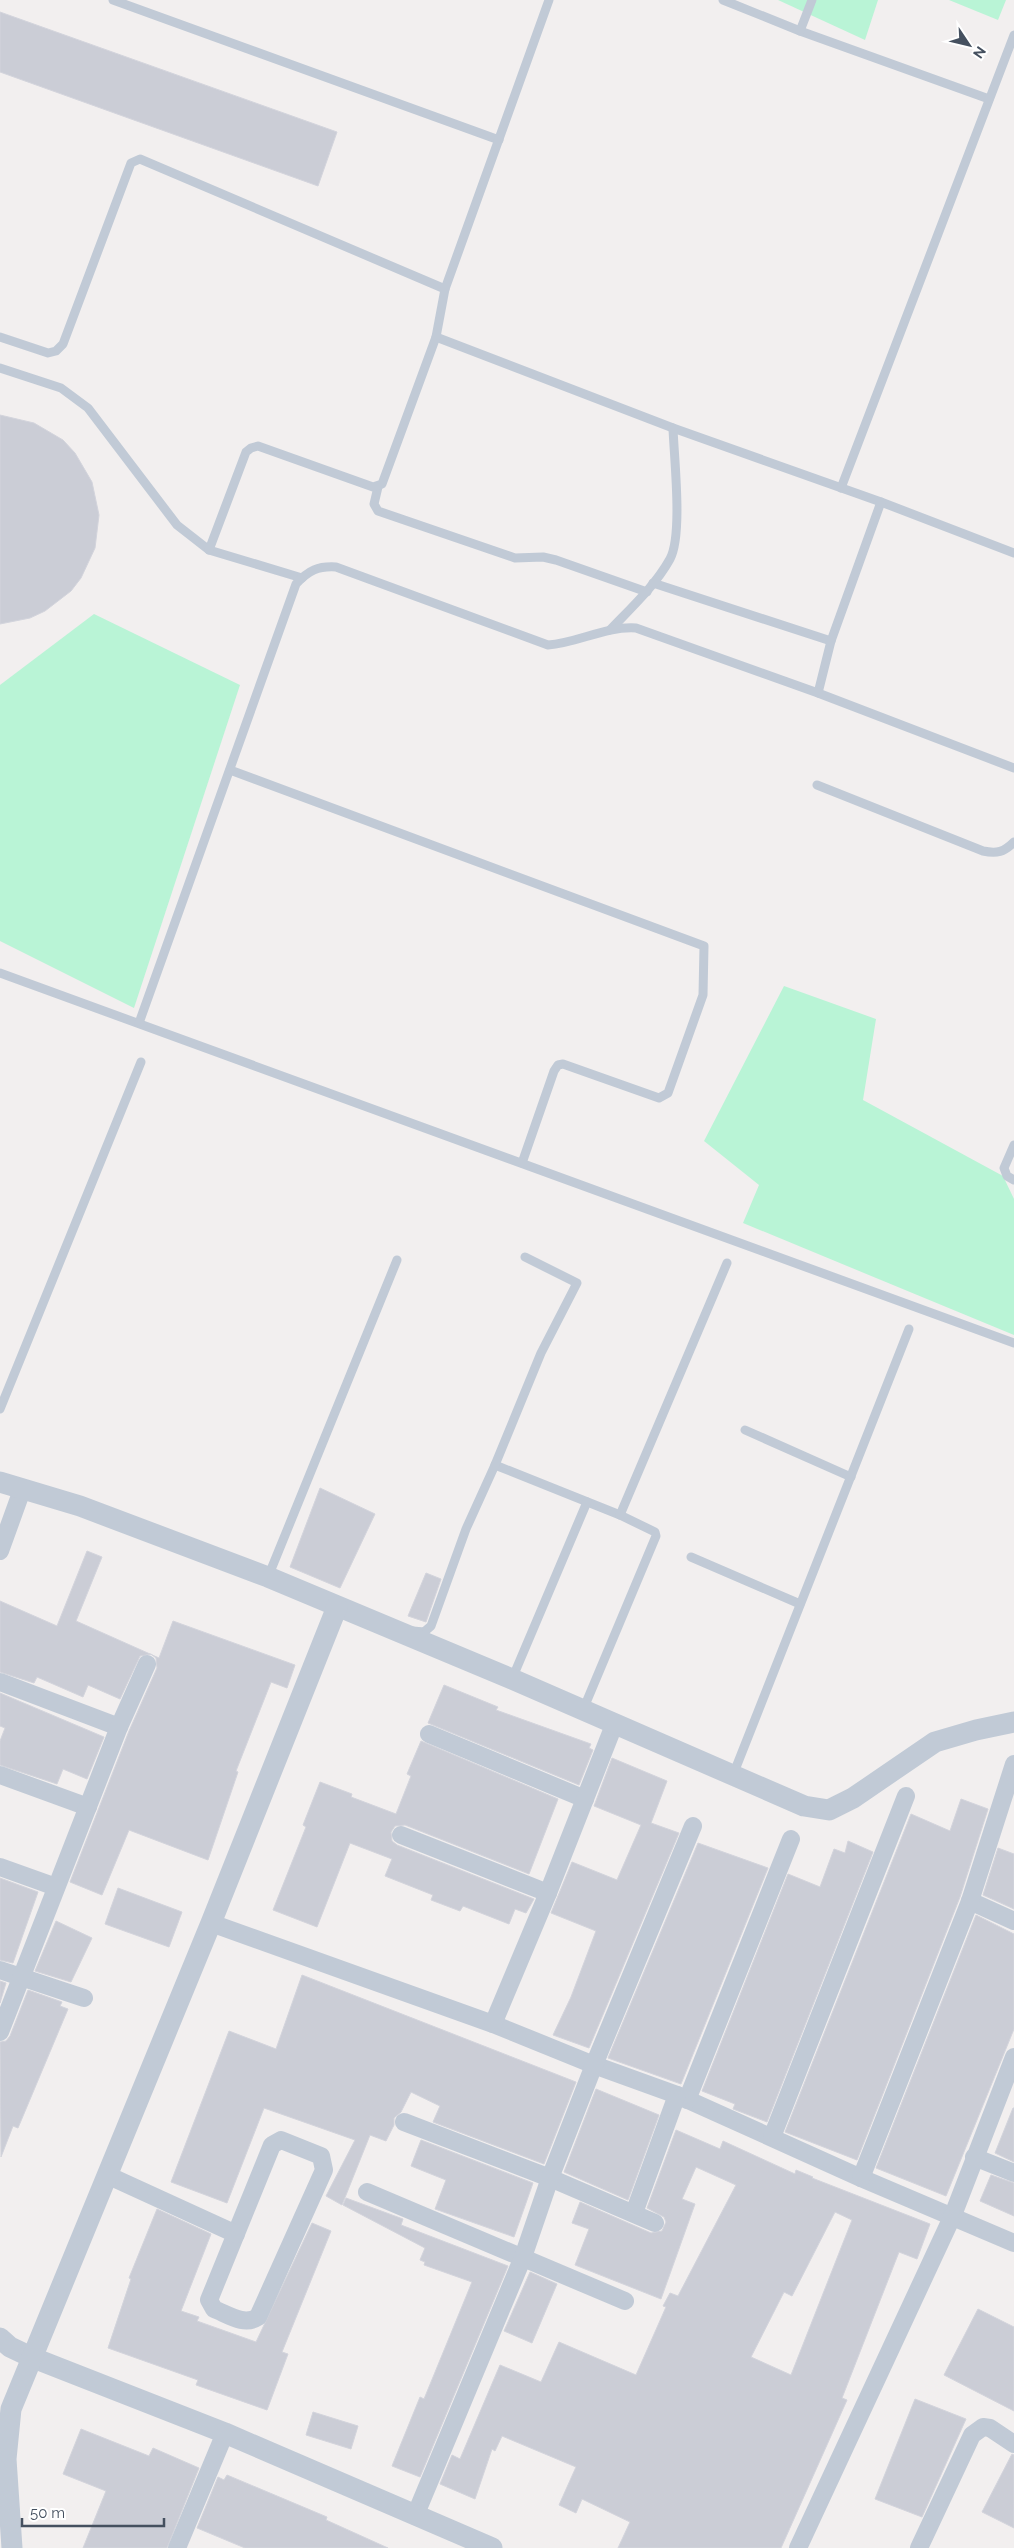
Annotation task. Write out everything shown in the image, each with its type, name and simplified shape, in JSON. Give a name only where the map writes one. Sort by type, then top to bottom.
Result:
[{"type":"street","points":[[0,1482],[80,1506],[341,1604],[614,1725],[804,1806],[829,1810],[853,1798],[935,1742],[976,1730],[1014,1722]]},
{"type":"street","points":[[0,1551],[22,1490]]},
{"type":"street","points":[[12,2548],[6,2459],[12,2409],[31,2357],[341,1604]]},
{"type":"street","points":[[0,2032],[119,1727],[148,1664]]},
{"type":"street","points":[[0,1682],[119,1727]]},
{"type":"street","points":[[492,2024],[548,1893],[614,1725]]},
{"type":"street","points":[[429,1734],[585,1799]]},
{"type":"street","points":[[861,2178],[970,1901],[1014,1764]]},
{"type":"street","points":[[0,1775],[88,1807]]},
{"type":"street","points":[[772,2137],[906,1796]]},
{"type":"street","points":[[415,2516],[523,2257],[550,2178],[594,2065],[693,1826]]},
{"type":"street","points":[[402,1835],[548,1893]]},
{"type":"street","points":[[634,2213],[791,1839]]},
{"type":"street","points":[[0,1867],[56,1887]]},
{"type":"street","points":[[970,1901],[1014,1921]]},
{"type":"street","points":[[211,1923],[492,2024],[594,2065],[682,2097],[861,2178],[1014,2243]]},
{"type":"street","points":[[0,1970],[84,1998]]},
{"type":"street","points":[[798,2548],[953,2216],[974,2157],[1014,2057]]},
{"type":"street","points":[[404,2122],[550,2178],[655,2223]]},
{"type":"street","points":[[281,2140],[321,2156],[324,2170],[258,2317],[251,2322],[244,2322],[214,2310],[209,2300],[236,2234],[272,2145],[281,2140]]},
{"type":"street","points":[[974,2157],[1014,2173]]},
{"type":"street","points":[[107,2175],[236,2234]]},
{"type":"street","points":[[367,2192],[625,2301]]},
{"type":"street","points":[[3,2344],[31,2357],[225,2433],[492,2548]]},
{"type":"street","points":[[919,2548],[972,2435],[983,2428],[990,2428],[1014,2444]]},
{"type":"street","points":[[177,2548],[225,2433]]},
{"type":"lane","points":[[113,0],[499,140]]},
{"type":"lane","points":[[548,0],[445,289],[444,307],[436,337],[382,484],[378,487],[374,504],[378,511],[515,558],[543,557],[556,560],[647,592]]},
{"type":"lane","points":[[723,0],[800,31],[988,99]]},
{"type":"lane","points":[[800,31],[812,0]]},
{"type":"lane","points":[[841,488],[1014,35]]},
{"type":"lane","points":[[0,336],[48,353],[56,351],[63,344],[131,163],[140,159],[445,289]]},
{"type":"lane","points":[[436,337],[673,428],[881,502],[1014,553]]},
{"type":"lane","points":[[0,368],[61,388],[88,408],[177,525],[209,550],[302,578]]},
{"type":"lane","points":[[610,630],[647,592],[670,559],[674,548],[676,531],[673,428]]},
{"type":"lane","points":[[209,550],[246,452],[251,448],[258,446],[378,487]]},
{"type":"lane","points":[[818,693],[832,641],[881,502]]},
{"type":"lane","points":[[139,1023],[296,584],[308,572],[322,566],[336,567],[548,645],[562,644],[623,627],[636,628],[818,693],[1014,768]]},
{"type":"lane","points":[[653,583],[832,641]]},
{"type":"lane","points":[[230,770],[704,946],[703,995],[668,1093],[659,1098],[563,1064],[558,1066],[554,1071],[522,1163]]},
{"type":"lane","points":[[817,785],[983,851],[996,854],[1008,849],[1014,842]]},
{"type":"lane","points":[[0,973],[1014,1343]]},
{"type":"lane","points":[[0,1409],[141,1062]]},
{"type":"lane","points":[[1014,1145],[1004,1168],[1007,1176],[1014,1180]]},
{"type":"lane","points":[[341,1604],[416,1632],[424,1632],[431,1626],[466,1529],[495,1465],[540,1353],[577,1283],[524,1257]]},
{"type":"lane","points":[[268,1577],[397,1260]]},
{"type":"lane","points":[[620,1515],[727,1263]]},
{"type":"lane","points":[[733,1775],[909,1329]]},
{"type":"lane","points":[[745,1430],[851,1476]]},
{"type":"lane","points":[[495,1465],[620,1515],[652,1530],[656,1536],[583,1710]]},
{"type":"lane","points":[[512,1679],[587,1502]]},
{"type":"lane","points":[[691,1557],[800,1604]]},
{"type":"green space","points":[[778,0],[878,0],[865,40]]},
{"type":"green space","points":[[949,0],[1006,0],[998,20]]},
{"type":"green space","points":[[94,614],[240,685],[134,1008],[0,941],[0,685]]},
{"type":"green space","points":[[784,986],[876,1019],[863,1100],[1003,1176],[1014,1199],[1014,1335],[743,1223],[759,1185],[704,1141]]},
{"type":"building","points":[[0,12],[337,132],[318,186],[0,72]]},
{"type":"building","points":[[0,415],[34,423],[63,440],[75,453],[92,482],[99,515],[95,548],[81,578],[71,591],[45,611],[30,618],[0,624]]},
{"type":"building","points":[[320,1488],[375,1514],[340,1588],[290,1567]]},
{"type":"building","points":[[87,1551],[102,1557],[76,1621],[150,1654],[140,1656],[120,1699],[88,1685],[83,1697],[37,1677],[34,1683],[0,1672],[0,1601],[57,1626]]},
{"type":"building","points":[[426,1573],[441,1579],[426,1622],[408,1616]]},
{"type":"building","points":[[173,1621],[295,1665],[287,1688],[271,1682],[236,1771],[238,1772],[208,1860],[129,1830],[102,1895],[70,1882],[129,1731],[157,1668],[156,1658],[152,1655],[159,1658]]},
{"type":"building","points":[[444,1685],[498,1707],[496,1710],[591,1744],[589,1748],[593,1750],[579,1785],[428,1723]]},
{"type":"building","points":[[0,1693],[104,1737],[87,1779],[63,1769],[57,1784],[0,1765],[0,1741],[5,1728],[0,1726]]},
{"type":"building","points":[[421,1741],[558,1799],[529,1874],[405,1825],[395,1826],[391,1832],[392,1841],[397,1845],[534,1899],[526,1913],[515,1909],[509,1924],[463,1906],[460,1911],[431,1900],[433,1895],[385,1876],[392,1859],[350,1843],[317,1927],[273,1910],[306,1827],[303,1825],[320,1782],[352,1794],[351,1797],[396,1814],[411,1776],[407,1774]]},
{"type":"building","points":[[612,1758],[667,1781],[651,1823],[679,1833],[589,2048],[553,2035],[571,1997],[596,1931],[551,1913],[572,1862],[617,1880],[641,1825],[594,1806]]},
{"type":"building","points":[[961,1799],[988,1809],[960,1897],[857,2160],[785,2132],[911,1814],[950,1831]]},
{"type":"building","points":[[848,1841],[873,1852],[767,2122],[733,2109],[735,2104],[702,2091],[788,1874],[820,1887],[834,1849],[845,1853]]},
{"type":"building","points":[[698,1843],[768,1868],[681,2084],[608,2058]]},
{"type":"building","points":[[998,1848],[1014,1854],[1014,1909],[983,1895]]},
{"type":"building","points":[[0,1878],[38,1892],[13,1963],[0,1960]]},
{"type":"building","points":[[118,1888],[182,1912],[169,1947],[105,1924]]},
{"type":"building","points":[[976,1915],[1014,1934],[1014,2029],[946,2196],[876,2168]]},
{"type":"building","points":[[56,1921],[92,1938],[71,1982],[35,1971]]},
{"type":"building","points":[[302,1975],[576,2082],[544,2164],[433,2122],[440,2106],[411,2092],[401,2112],[394,2118],[394,2125],[386,2141],[370,2135],[342,2205],[326,2196],[355,2140],[264,2108],[227,2203],[171,2182],[229,2031],[276,2049]]},
{"type":"building","points":[[0,1981],[6,1983],[0,2003]]},
{"type":"building","points":[[28,1990],[62,2002],[60,2006],[68,2009],[18,2128],[13,2126],[1,2157],[0,2042],[6,2041],[10,2036]]},
{"type":"building","points":[[596,2089],[659,2115],[628,2200],[564,2172]]},
{"type":"building","points":[[1014,2108],[1014,2162],[995,2153]]},
{"type":"building","points":[[676,2130],[720,2149],[723,2141],[795,2174],[796,2170],[930,2224],[917,2259],[899,2252],[842,2398],[847,2400],[781,2548],[618,2548],[630,2522],[582,2499],[576,2513],[559,2505],[576,2467],[502,2436],[495,2451],[492,2449],[475,2499],[440,2484],[452,2455],[460,2459],[500,2365],[541,2382],[559,2342],[636,2375],[666,2307],[663,2306],[670,2293],[678,2296],[736,2185],[696,2167],[682,2199],[695,2204],[661,2299],[575,2265],[589,2229],[572,2223],[580,2202],[651,2233],[662,2231],[666,2222],[664,2217],[647,2208]],"holes":[[[835,2212],[852,2220],[791,2375],[751,2357],[784,2292],[792,2296]]]},
{"type":"building","points":[[421,2140],[533,2183],[514,2237],[435,2209],[446,2180],[411,2166]]},
{"type":"building","points":[[991,2175],[1014,2183],[1014,2216],[980,2201]]},
{"type":"building","points":[[346,2198],[403,2219],[401,2225],[508,2266],[420,2477],[392,2466],[420,2397],[424,2399],[472,2282],[424,2265],[425,2262],[420,2260],[425,2248],[343,2205]]},
{"type":"building","points":[[157,2209],[211,2234],[181,2311],[199,2317],[197,2321],[256,2342],[312,2223],[331,2231],[282,2352],[288,2354],[267,2410],[196,2385],[198,2380],[108,2348],[131,2279],[129,2278]]},
{"type":"building","points":[[530,2272],[557,2284],[532,2343],[504,2331]]},
{"type":"building","points":[[978,2309],[1014,2327],[1014,2411],[944,2375]]},
{"type":"building","points":[[915,2399],[966,2419],[922,2517],[875,2499]]},
{"type":"building","points":[[313,2412],[358,2426],[351,2449],[306,2435]]},
{"type":"building","points":[[81,2429],[149,2456],[153,2448],[199,2468],[167,2548],[83,2548],[106,2491],[63,2474]]},
{"type":"building","points":[[1012,2454],[1014,2455],[1014,2528],[982,2512]]},
{"type":"building","points":[[227,2475],[327,2517],[326,2520],[388,2548],[245,2548],[197,2528],[218,2477],[224,2480]]}]
